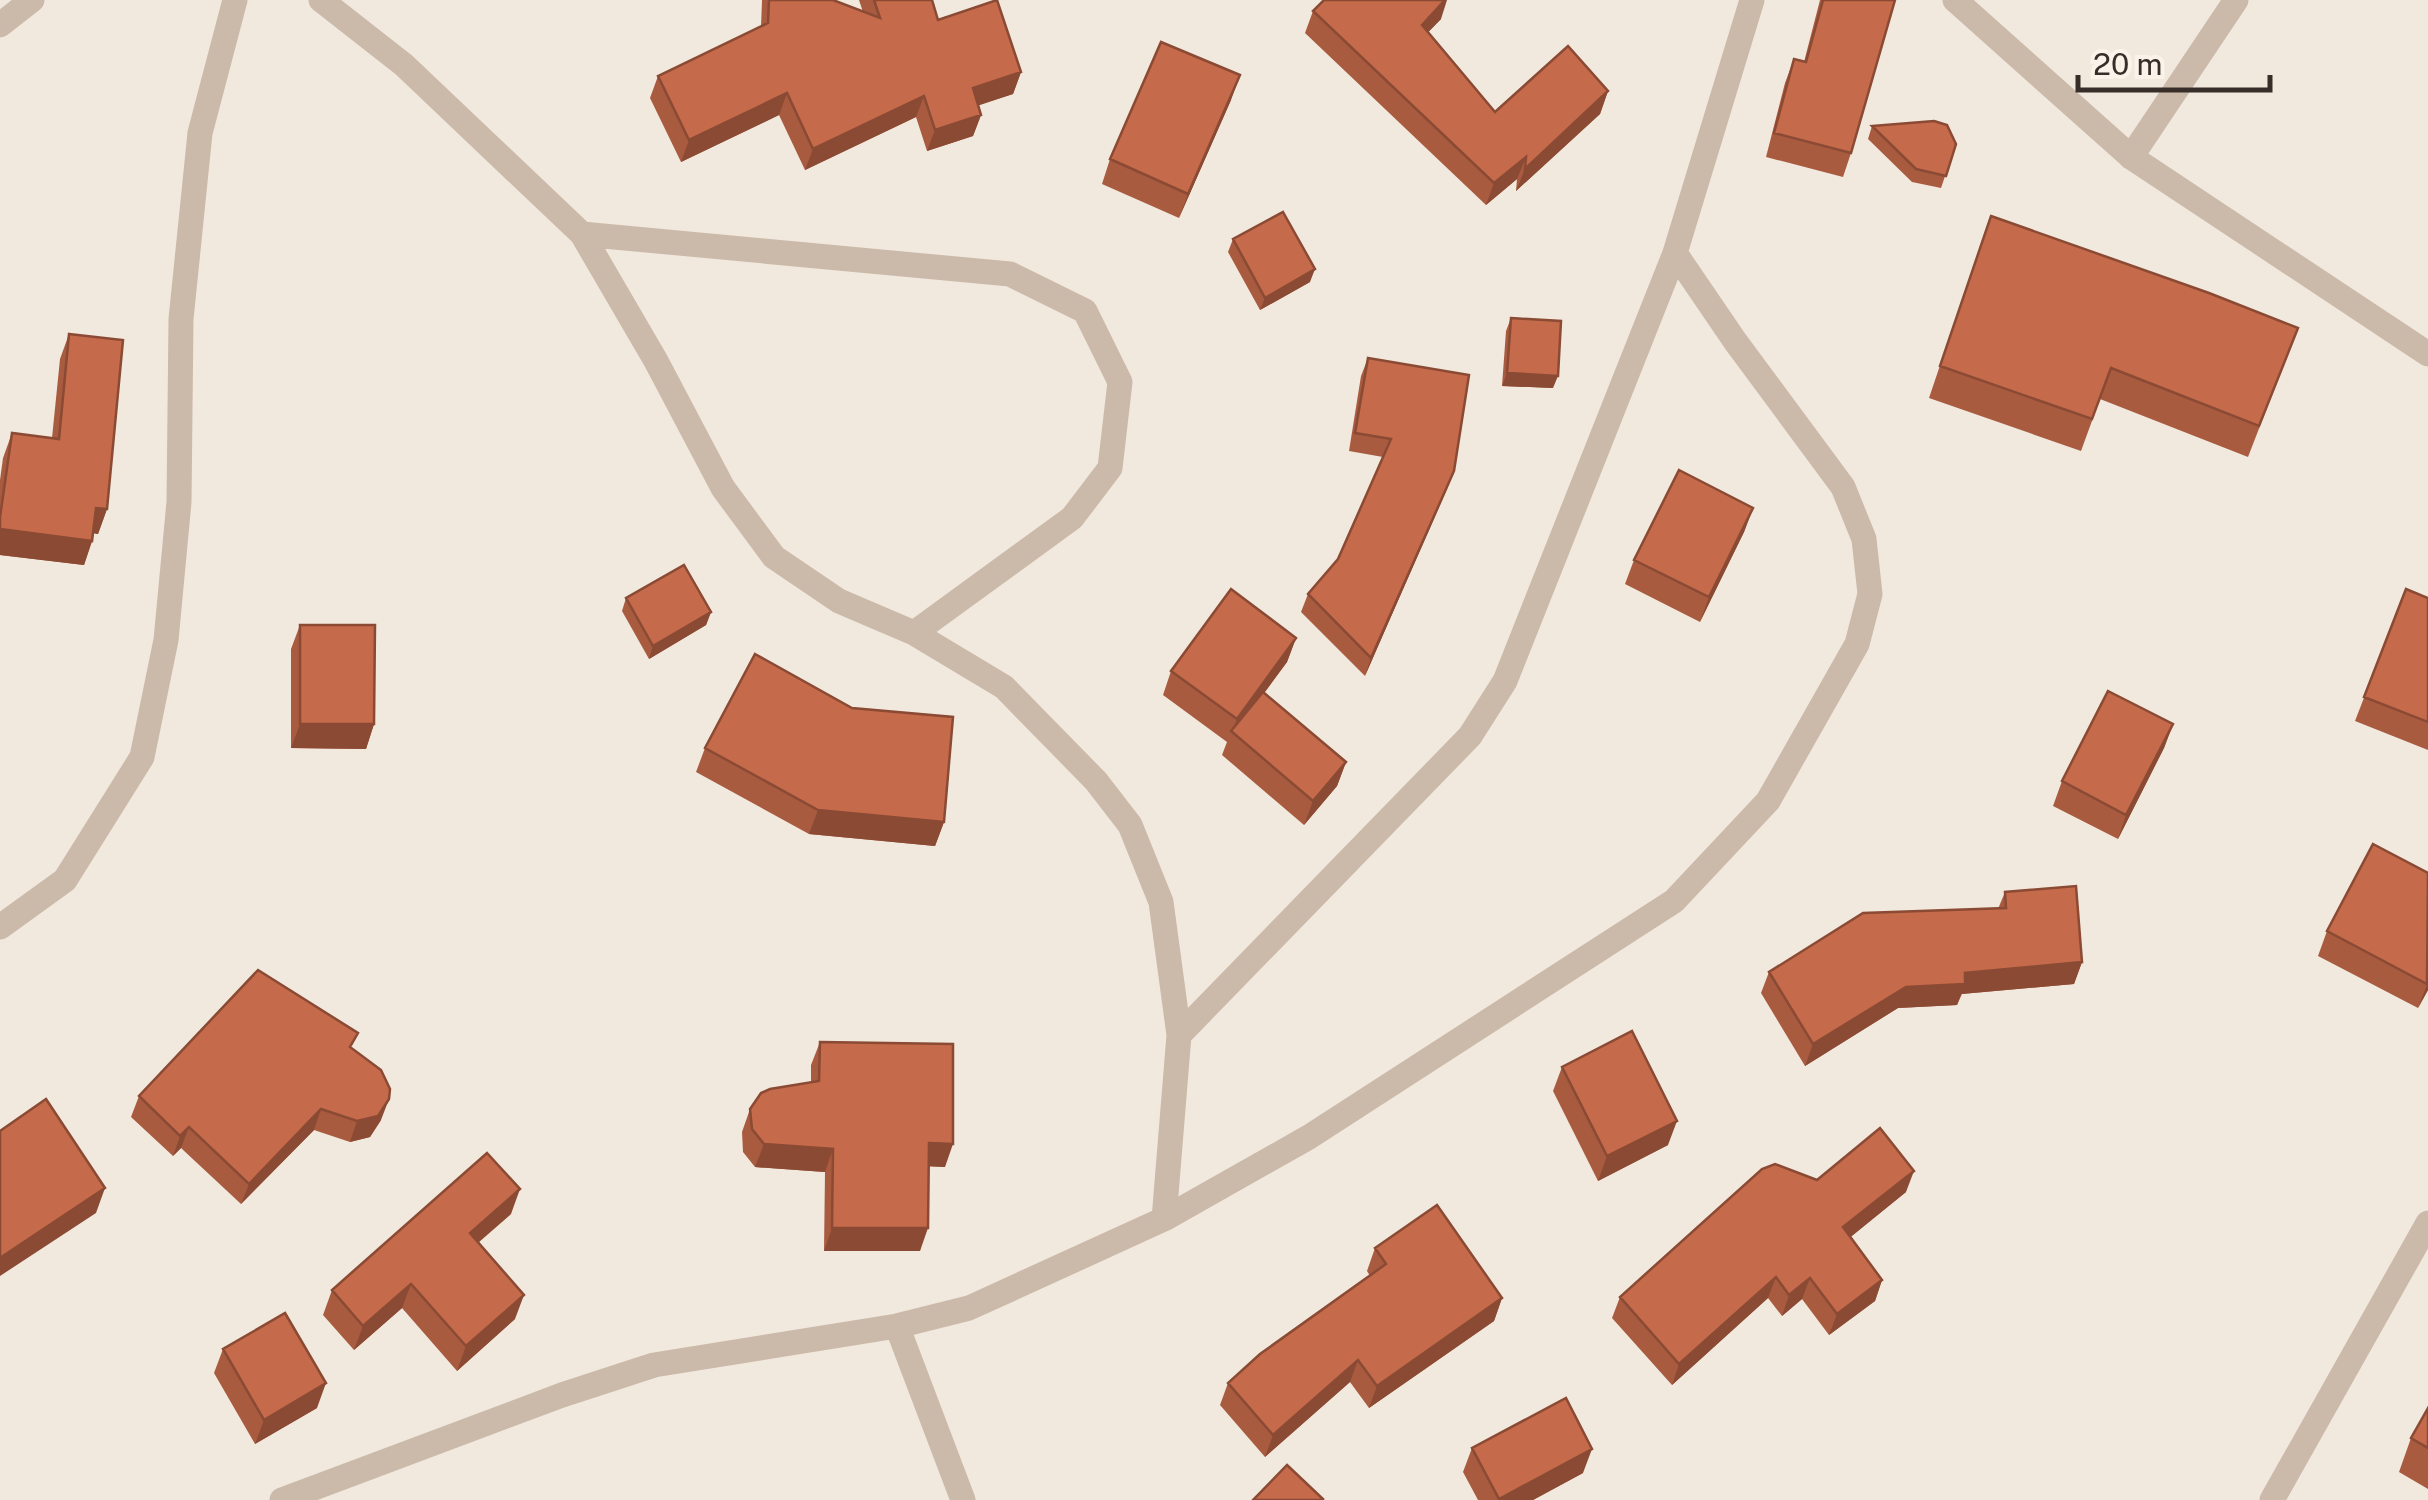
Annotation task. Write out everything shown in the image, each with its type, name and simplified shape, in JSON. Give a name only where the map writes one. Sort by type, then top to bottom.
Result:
[{"type":"street","points":[[0,25],[32,0]]},
{"type":"street","points":[[0,928],[65,880],[142,757],[166,640],[180,502],[180,319],[200,132],[235,0]]},
{"type":"street","points":[[321,0],[404,65],[582,234],[656,361],[723,488],[774,557],[839,601],[914,633],[1004,688],[1096,781],[1130,825],[1161,902],[1180,1035],[1164,1219]]},
{"type":"street","points":[[1180,1035],[1470,736],[1505,681],[1675,253],[1752,0]]},
{"type":"street","points":[[1955,0],[2131,157],[2428,354]]},
{"type":"street","points":[[2131,157],[2236,0]]},
{"type":"street","points":[[582,234],[1010,274],[1086,311],[1120,382],[1110,468],[1072,518],[914,633]]},
{"type":"street","points":[[282,1500],[562,1395],[654,1365],[897,1326],[969,1308],[1164,1219],[1309,1136],[1674,901],[1768,802],[1857,644],[1870,594],[1864,539],[1844,487],[1735,342],[1675,253]]},
{"type":"street","points":[[2272,1500],[2428,1223]]},
{"type":"street","points":[[897,1326],[963,1500]]},
{"type":"building","points":[[769,0],[833,0],[880,18],[874,0],[932,0],[938,20],[997,0],[1021,72],[973,88],[981,115],[935,130],[924,96],[813,149],[787,93],[689,140],[658,76],[768,23]]},
{"type":"building","points":[[1324,0],[1445,0],[1422,25],[1495,112],[1568,46],[1608,91],[1525,169],[1526,157],[1494,183],[1313,11]]},
{"type":"building","points":[[1823,0],[1895,0],[1851,153],[1774,133],[1794,59],[1806,62]]},
{"type":"building","points":[[1161,42],[1240,75],[1188,194],[1110,159]]},
{"type":"building","points":[[1934,121],[1947,125],[1956,144],[1946,176],[1916,169],[1872,126]]},
{"type":"building","points":[[1283,212],[1315,269],[1265,298],[1233,239]]},
{"type":"building","points":[[1991,216],[2298,328],[2259,426],[2111,368],[2092,419],[1940,366]]},
{"type":"building","points":[[1511,318],[1561,321],[1558,376],[1507,373]]},
{"type":"building","points":[[69,334],[123,340],[107,509],[96,508],[92,541],[0,529],[12,433],[59,439]]},
{"type":"building","points":[[1368,358],[1469,375],[1454,471],[1371,658],[1308,594],[1338,559],[1391,439],[1355,433]]},
{"type":"building","points":[[1679,470],[1753,508],[1709,597],[1634,560]]},
{"type":"building","points":[[684,565],[711,612],[653,646],[626,598]]},
{"type":"building","points":[[1231,589],[1296,638],[1237,719],[1171,671]]},
{"type":"building","points":[[2406,589],[2428,598],[2428,722],[2364,697]]},
{"type":"building","points":[[300,625],[375,625],[374,724],[300,724]]},
{"type":"building","points":[[755,654],[852,708],[953,717],[944,822],[818,810],[705,748]]},
{"type":"building","points":[[2108,691],[2173,724],[2126,815],[2062,781]]},
{"type":"building","points":[[1263,692],[1346,762],[1313,801],[1231,731]]},
{"type":"building","points":[[2373,844],[2428,873],[2427,984],[2327,931]]},
{"type":"building","points":[[2076,886],[2082,962],[1965,973],[1965,984],[1906,987],[1813,1044],[1769,972],[1863,913],[2006,908],[2005,892]]},
{"type":"building","points":[[258,970],[358,1033],[350,1047],[381,1070],[390,1089],[389,1099],[378,1116],[357,1121],[321,1109],[249,1184],[189,1127],[180,1136],[139,1096]]},
{"type":"building","points":[[1632,1031],[1677,1121],[1607,1156],[1562,1067]]},
{"type":"building","points":[[820,1042],[953,1044],[953,1144],[929,1143],[928,1228],[832,1228],[833,1149],[764,1144],[752,1129],[750,1109],[761,1093],[819,1081]]},
{"type":"building","points":[[46,1099],[105,1188],[0,1258],[0,1131]]},
{"type":"building","points":[[1880,1128],[1914,1171],[1843,1227],[1882,1280],[1837,1314],[1810,1278],[1789,1295],[1776,1277],[1679,1364],[1620,1297],[1762,1169],[1775,1164],[1817,1180]]},
{"type":"building","points":[[487,1153],[520,1189],[470,1233],[524,1295],[466,1346],[411,1284],[363,1326],[332,1290]]},
{"type":"building","points":[[1437,1205],[1502,1298],[1377,1386],[1358,1360],[1273,1435],[1228,1383],[1260,1354],[1386,1264],[1375,1248]]},
{"type":"building","points":[[285,1313],[326,1383],[264,1420],[223,1349]]},
{"type":"building","points":[[1566,1398],[1592,1449],[1499,1499],[1472,1448]]},
{"type":"building","points":[[2428,1408],[2428,1448],[2411,1438]]},
{"type":"building","points":[[1287,1465],[1323,1499],[1253,1500]]}]
